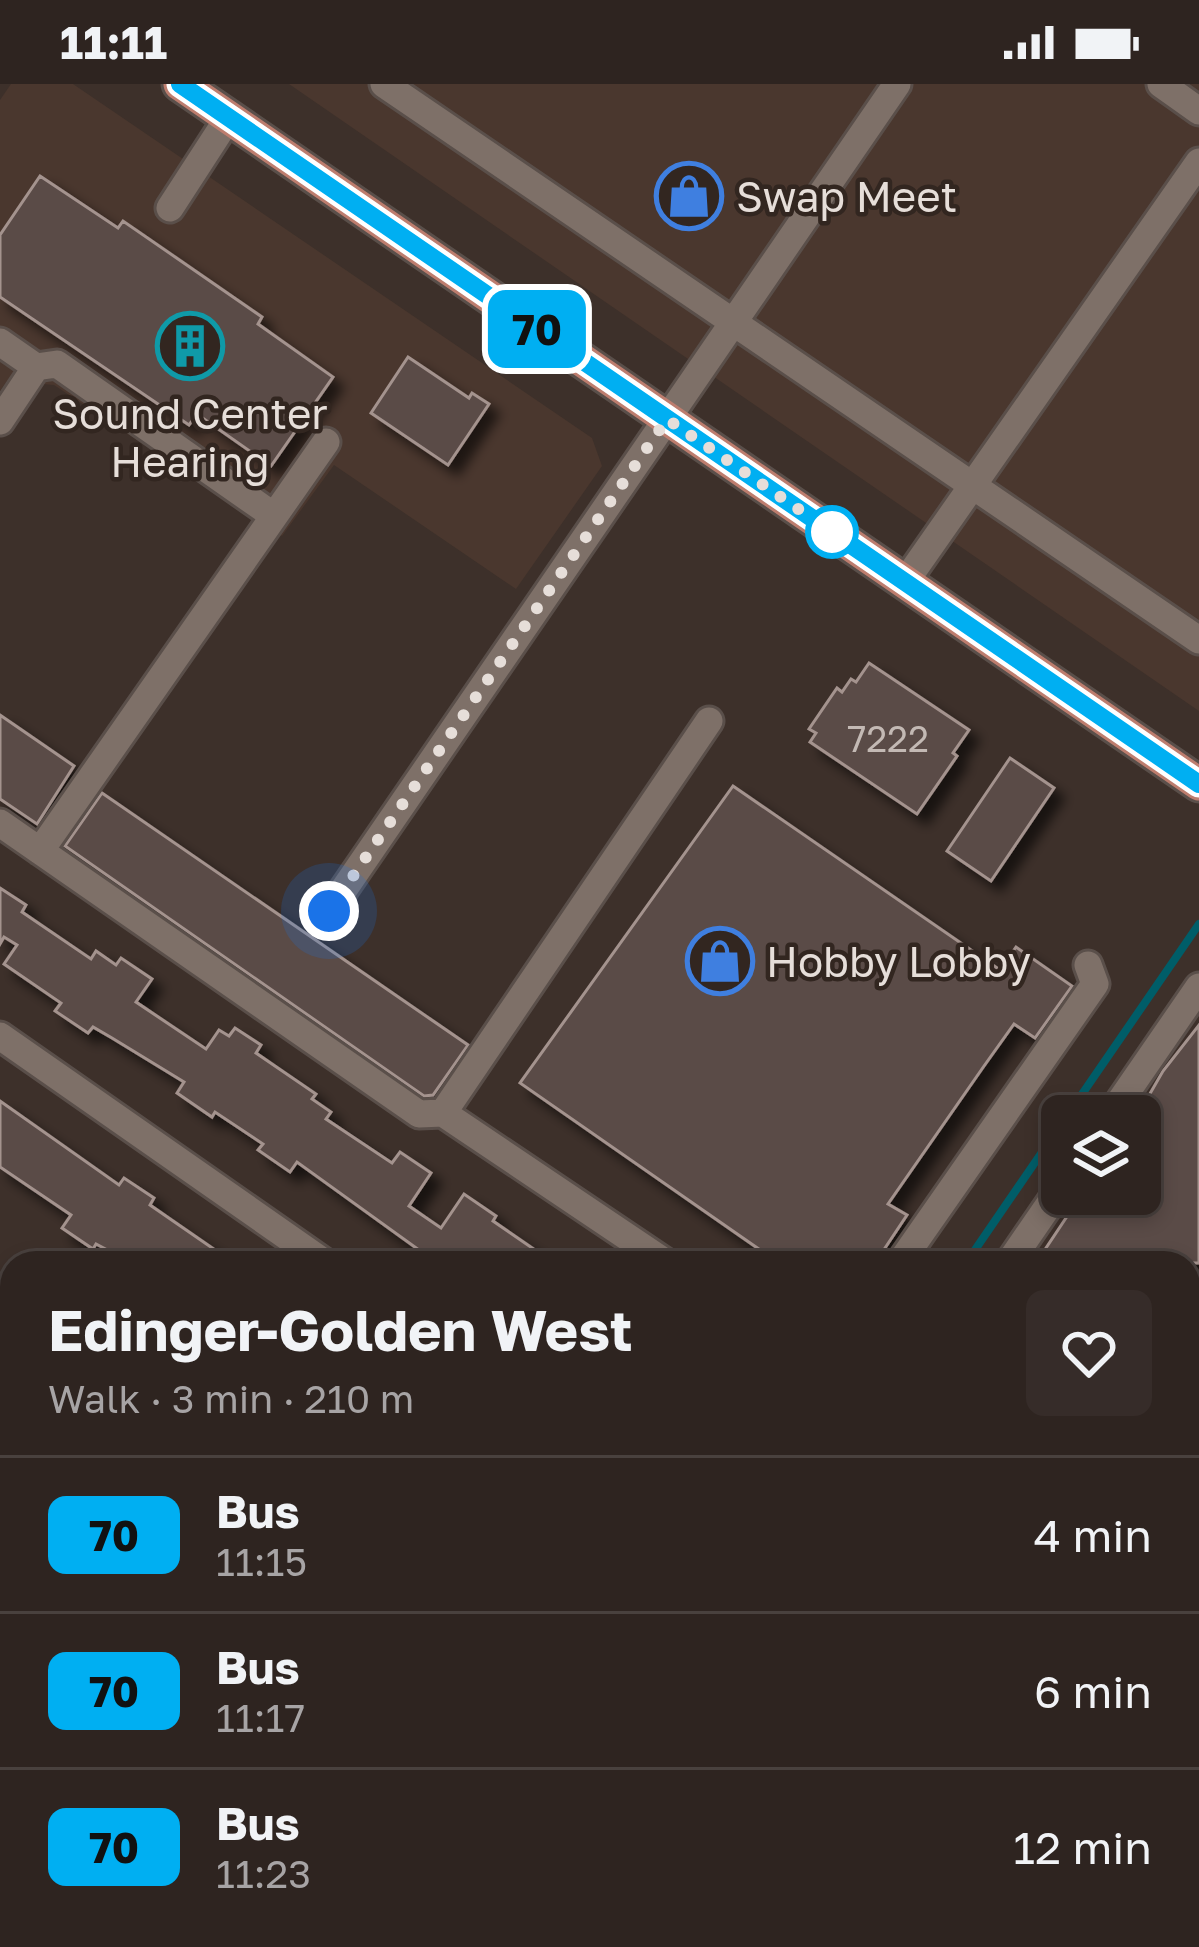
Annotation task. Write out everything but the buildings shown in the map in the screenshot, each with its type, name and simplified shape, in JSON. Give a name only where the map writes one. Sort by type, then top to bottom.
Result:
[{"type":"main road","points":[[180,84],[1199,784]]},
{"type":"street","points":[[385,84],[1199,640]]},
{"type":"street","points":[[329,911],[897,84]]},
{"type":"street","points":[[1161,84],[1199,111]]},
{"type":"street","points":[[170,208],[229,117]]},
{"type":"street","points":[[905,582],[1199,162]]},
{"type":"street","points":[[0,342],[36,367],[57,364],[274,516]]},
{"type":"street","points":[[0,421],[36,367]]},
{"type":"street","points":[[40,851],[326,442]]},
{"type":"street","points":[[443,1113],[709,721]]},
{"type":"street","points":[[0,823],[419,1114],[443,1113],[648,1251]]},
{"type":"street","points":[[908,1251],[1096,984],[1088,965]]},
{"type":"street","points":[[1124,1095],[1199,987]]},
{"type":"street","points":[[0,1036],[309,1251]]},
{"type":"street","points":[[1017,1251],[1042,1215]]},
{"type":"shaded area","points":[[11,84],[73,84],[592,438],[602,466],[516,589],[334,465],[282,536],[54,385],[7,381],[0,391],[0,100]]},
{"type":"shaded area","points":[[289,84],[1199,84],[1199,711]]},
{"type":"waterway","points":[[1081,1095],[1199,924]]},
{"type":"waterway","points":[[974,1251],[1041,1154]]},
{"type":"bus line","name":"70","points":[[180,84],[1199,784]]},
{"type":"place","name":"Swap Meet","points":[[689,196]]},
{"type":"place","name":"Sound Center Hearing","points":[[190,346]]},
{"type":"place","name":"Hobby Lobby","points":[[720,961]]},
{"type":"route","points":[[329,911],[667,419],[832,532]]}]
